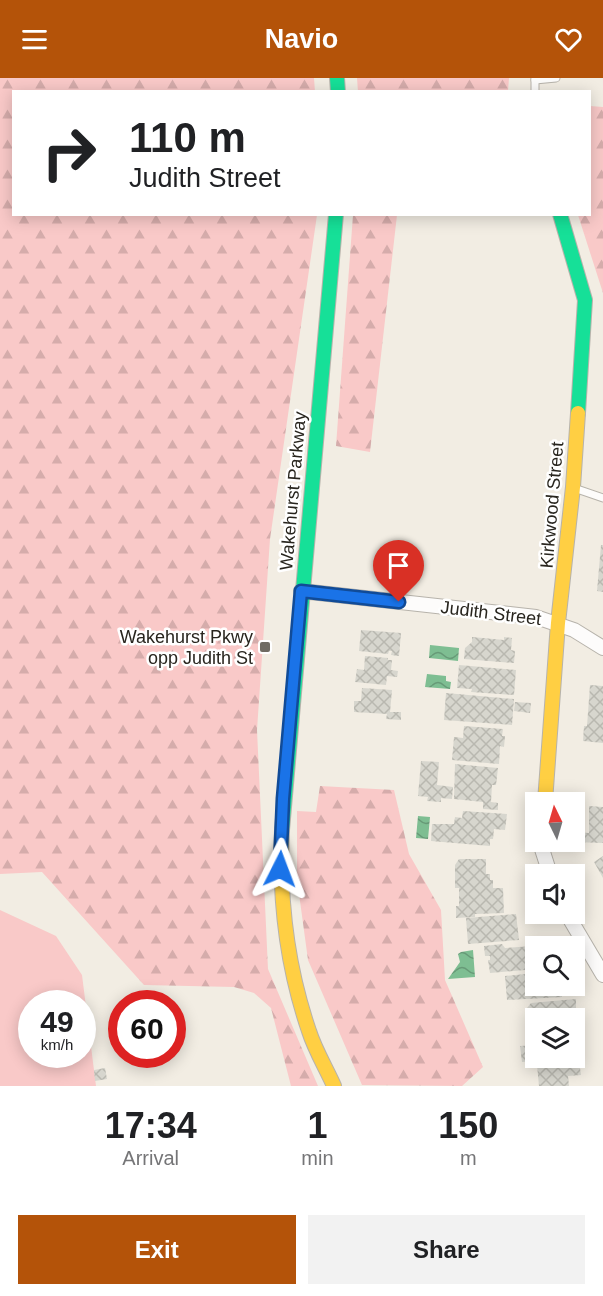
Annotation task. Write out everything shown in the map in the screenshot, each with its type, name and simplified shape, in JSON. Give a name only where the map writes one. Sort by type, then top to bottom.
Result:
[{"type":"main road","name":"Wakehurst Parkway","points":[[334,1086],[309,1032],[296,980],[284,920],[280,869],[283,799],[336,216]]},
{"type":"main road","name":"Kirkwood Street","points":[[545,792],[558,623],[573,488],[585,300],[561,216]]},
{"type":"street","name":"Judith Street","points":[[301,591],[536,617],[574,630],[603,648]]},
{"type":"street","points":[[573,924],[603,975]]},
{"type":"lane","points":[[535,79],[556,78]]},
{"type":"lane","points":[[573,488],[603,498]]},
{"type":"green space","points":[[0,78],[314,78],[315,90],[12,90],[12,216],[317,216],[270,539],[257,730],[268,969],[318,1086],[291,1086],[271,1008],[254,993],[234,987],[144,985],[42,872],[0,874]]},
{"type":"green space","points":[[357,78],[509,78],[508,90],[358,90]]},
{"type":"green space","points":[[591,106],[603,107],[603,293],[578,216],[591,216]]},
{"type":"green space","points":[[353,216],[397,216],[370,452],[336,446]]},
{"type":"green space","points":[[320,786],[394,790],[409,854],[441,910],[445,980],[483,1067],[462,1086],[362,1085],[308,960],[297,879],[297,811],[316,812]]},
{"type":"green space","points":[[0,910],[56,936],[82,975],[84,990],[18,990],[18,1068],[94,1068],[96,1086],[0,1086]]},
{"type":"water","points":[[430,645],[459,648],[458,661],[429,658]]},
{"type":"water","points":[[427,674],[446,676],[446,681],[451,682],[450,689],[425,687]]},
{"type":"water","points":[[418,816],[430,817],[428,839],[416,838]]},
{"type":"water","points":[[473,950],[475,977],[448,979],[460,962],[458,954]]},
{"type":"building","points":[[601,545],[603,545],[603,592],[597,591]]},
{"type":"building","points":[[361,630],[401,633],[399,656],[391,655],[392,651],[388,654],[359,651]]},
{"type":"building","points":[[472,637],[504,640],[504,637],[512,638],[511,650],[515,651],[514,663],[464,659],[465,648],[472,642]]},
{"type":"building","points":[[365,656],[392,660],[391,670],[398,671],[397,677],[387,676],[386,685],[355,682],[357,669],[364,670]]},
{"type":"building","points":[[459,665],[516,670],[514,695],[471,692],[472,689],[457,688]]},
{"type":"building","points":[[590,685],[603,686],[603,743],[583,741],[584,726],[587,726]]},
{"type":"building","points":[[362,688],[392,690],[390,712],[401,712],[401,720],[386,719],[387,714],[354,712],[354,701],[361,701]]},
{"type":"building","points":[[446,693],[514,699],[512,725],[444,720]]},
{"type":"building","points":[[515,702],[531,703],[530,713],[514,711]]},
{"type":"building","points":[[464,726],[503,729],[504,747],[500,746],[499,764],[452,760],[454,737],[463,738]]},
{"type":"building","points":[[421,761],[439,762],[437,785],[453,787],[452,799],[441,798],[441,802],[427,801],[428,797],[418,796]]},
{"type":"building","points":[[455,764],[498,768],[496,785],[492,785],[491,802],[498,803],[498,810],[483,809],[483,802],[454,799]]},
{"type":"building","points":[[589,806],[603,807],[603,843],[585,842],[585,833],[589,833]]},
{"type":"building","points":[[463,811],[507,814],[505,830],[494,829],[490,846],[431,841],[432,824],[454,824],[455,817],[462,818]]},
{"type":"building","points":[[603,856],[603,878],[594,862]]},
{"type":"building","points":[[459,859],[486,859],[486,874],[490,874],[490,880],[493,880],[493,888],[503,888],[504,913],[475,914],[475,917],[456,918],[459,888],[455,888],[455,865]]},
{"type":"building","points":[[516,914],[519,940],[468,944],[466,918]]},
{"type":"building","points":[[502,944],[505,948],[525,947],[525,970],[490,973],[488,960],[490,956],[485,956],[484,946]]},
{"type":"building","points":[[525,974],[525,996],[562,997],[507,1000],[505,976]]},
{"type":"building","points":[[576,999],[576,1008],[527,1008],[531,1003]]},
{"type":"building","points":[[520,1046],[525,1046],[525,1062],[522,1062]]},
{"type":"building","points":[[105,1068],[107,1079],[95,1081],[94,1070]]},
{"type":"building","points":[[537,1068],[580,1068],[581,1075],[568,1076],[569,1086],[539,1086]]},
{"type":"traffic: fast","points":[[337,78],[338,90]]},
{"type":"traffic: fast","points":[[282,830],[336,216]]},
{"type":"traffic: fast","points":[[561,216],[585,300],[578,413]]},
{"type":"traffic: slow","points":[[546,792],[558,623],[573,487],[578,413]]},
{"type":"traffic: slow","points":[[282,830],[283,906],[295,982],[311,1038],[334,1086]]},
{"type":"place","name":"Wakehurst Pkwy opp Judith St","points":[[265,647]]},
{"type":"route","points":[[280,869],[283,799],[301,591],[399,602]]}]
